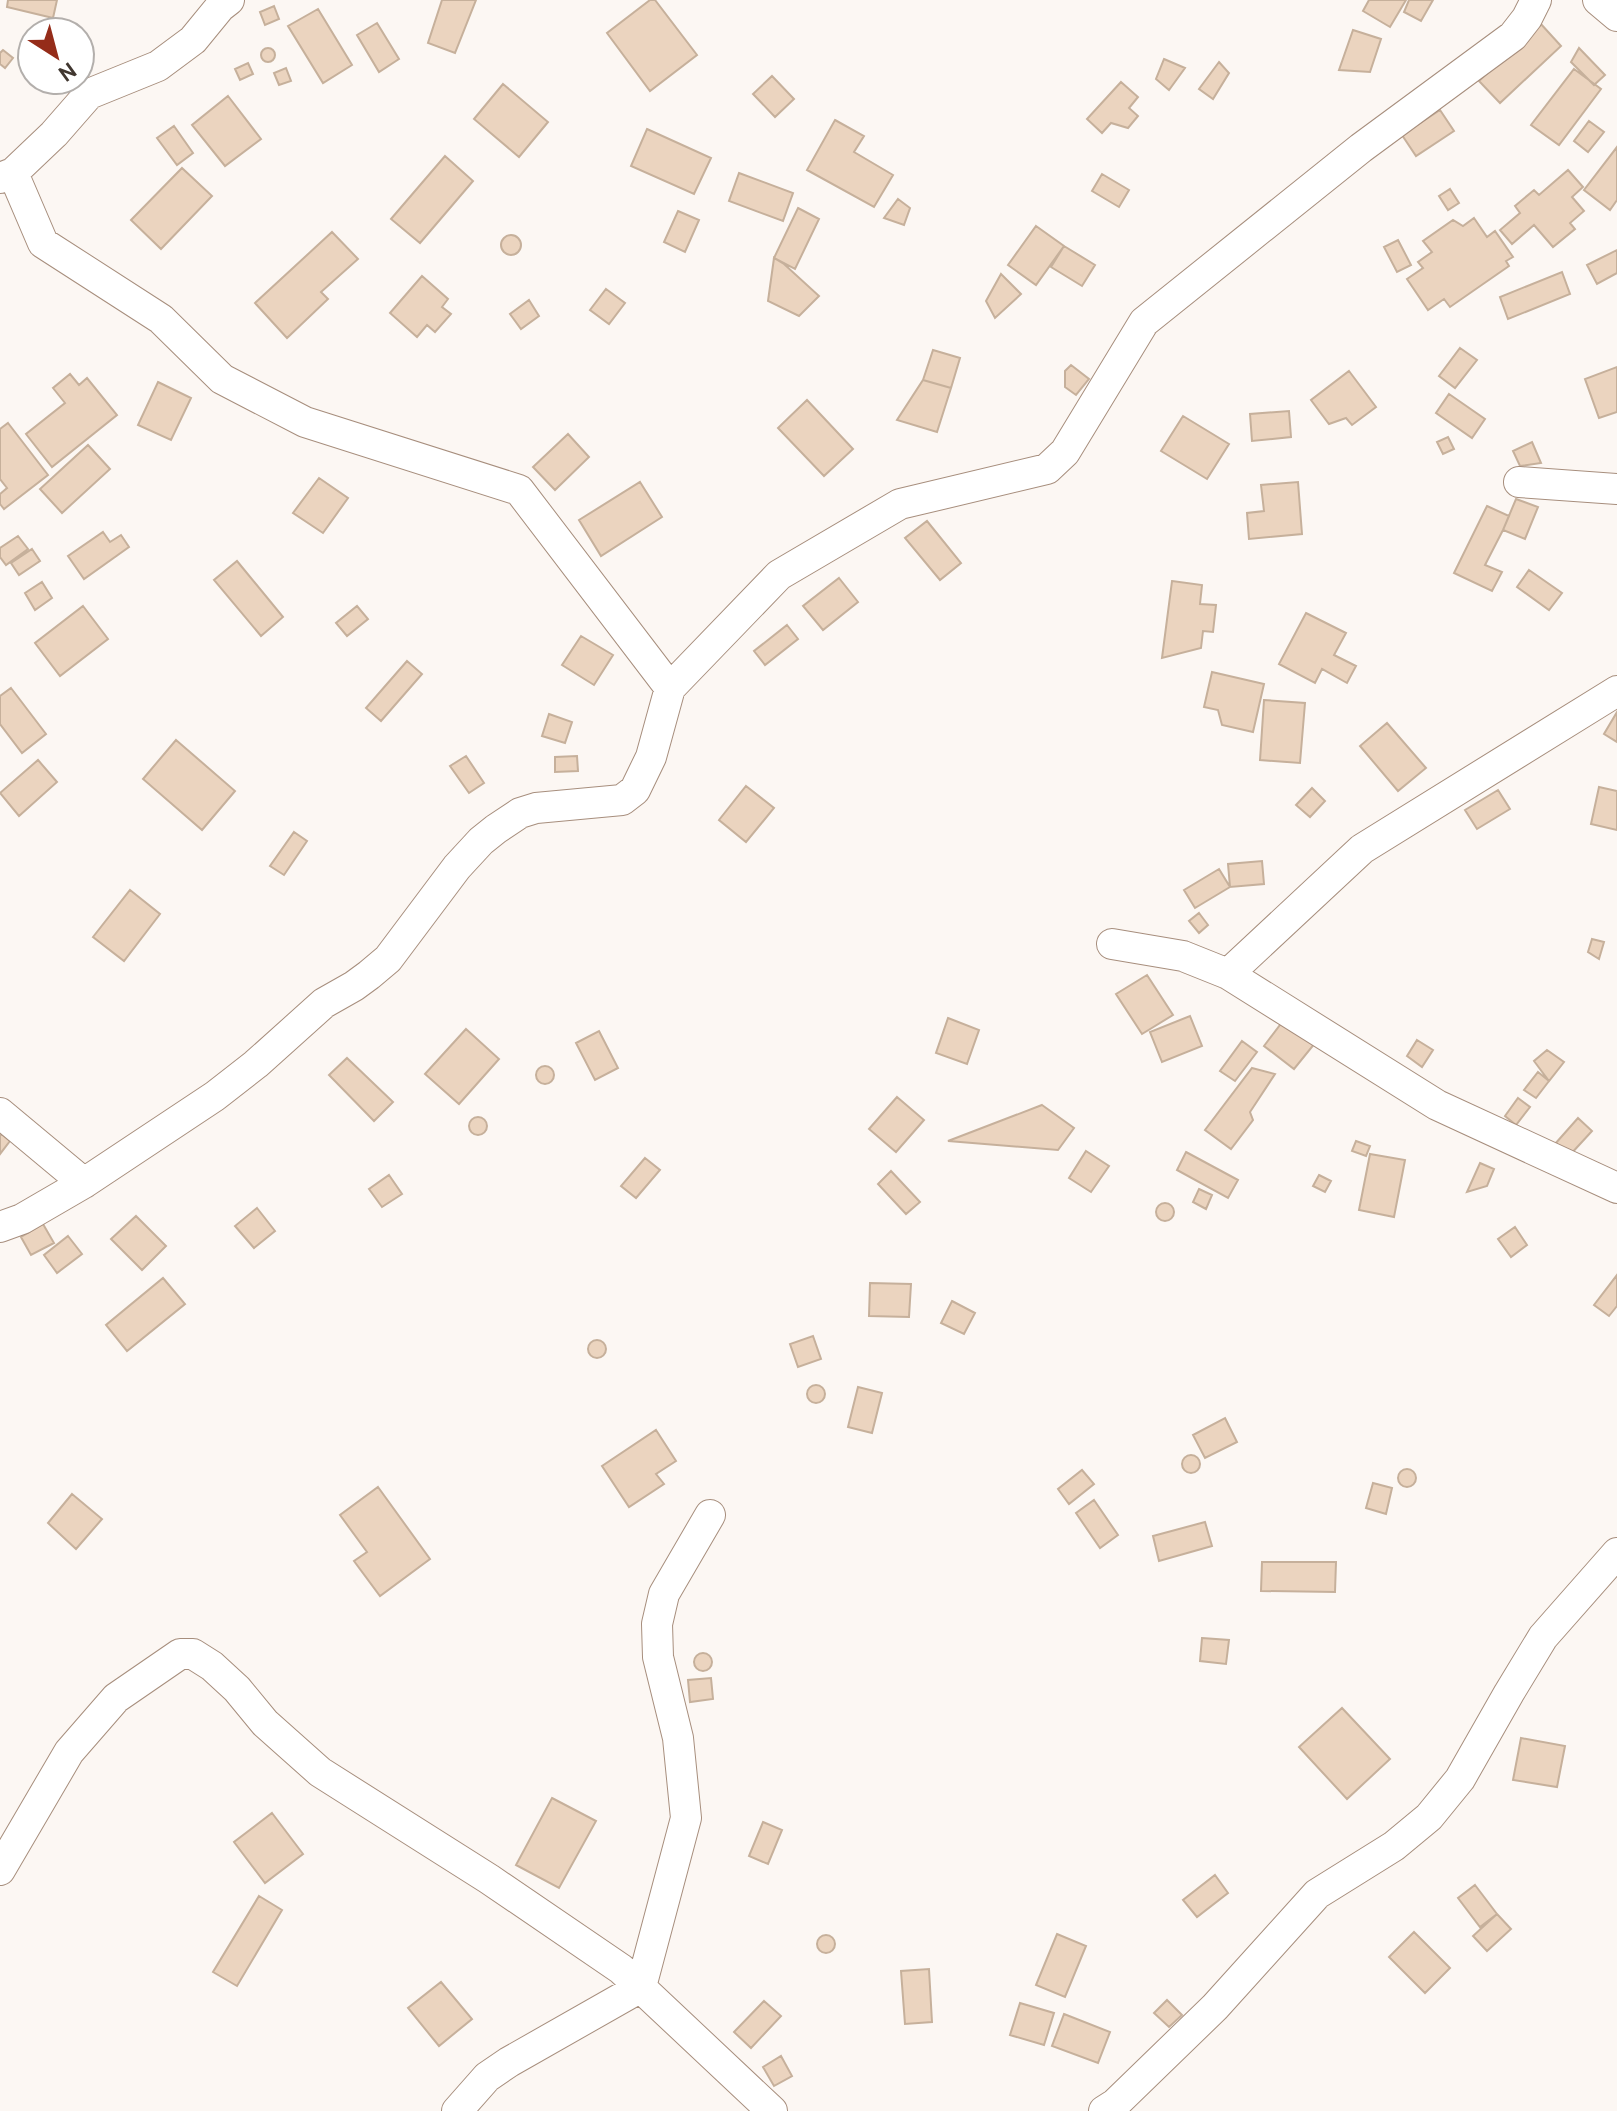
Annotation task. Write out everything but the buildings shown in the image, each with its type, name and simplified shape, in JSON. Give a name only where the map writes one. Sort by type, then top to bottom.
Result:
[{"type":"street","points":[[229,0],[193,40],[158,66],[89,94],[54,134],[7,175],[43,243],[161,319],[222,379],[305,422],[519,490],[670,688]]},
{"type":"street","points":[[0,1227],[22,1219],[84,1183],[215,1096],[324,1003],[354,986],[388,959],[457,867],[496,829],[520,813],[536,808],[622,800],[635,790],[651,757],[670,688],[779,575],[900,504],[1047,469],[1065,452],[1144,322],[1361,148],[1513,36],[1536,0]]},
{"type":"street","points":[[1598,0],[1617,16]]},
{"type":"street","points":[[1519,482],[1617,489]]},
{"type":"street","points":[[1228,974],[1362,849],[1617,691]]},
{"type":"street","points":[[1112,944],[1183,956],[1228,974],[1437,1105],[1617,1188]]},
{"type":"street","points":[[0,1113],[84,1183]]},
{"type":"street","points":[[457,2111],[487,2077],[509,2062],[641,1987],[686,1818],[678,1738],[658,1657],[657,1624],[664,1594],[710,1515]]},
{"type":"street","points":[[1104,2111],[1115,2104],[1215,2007],[1317,1894],[1394,1846],[1429,1817],[1460,1779],[1543,1637],[1617,1553]]},
{"type":"street","points":[[0,1870],[69,1752],[116,1698],[180,1654],[193,1654],[212,1666],[237,1689],[265,1723],[320,1772],[489,1879],[621,1969],[772,2111]]}]
